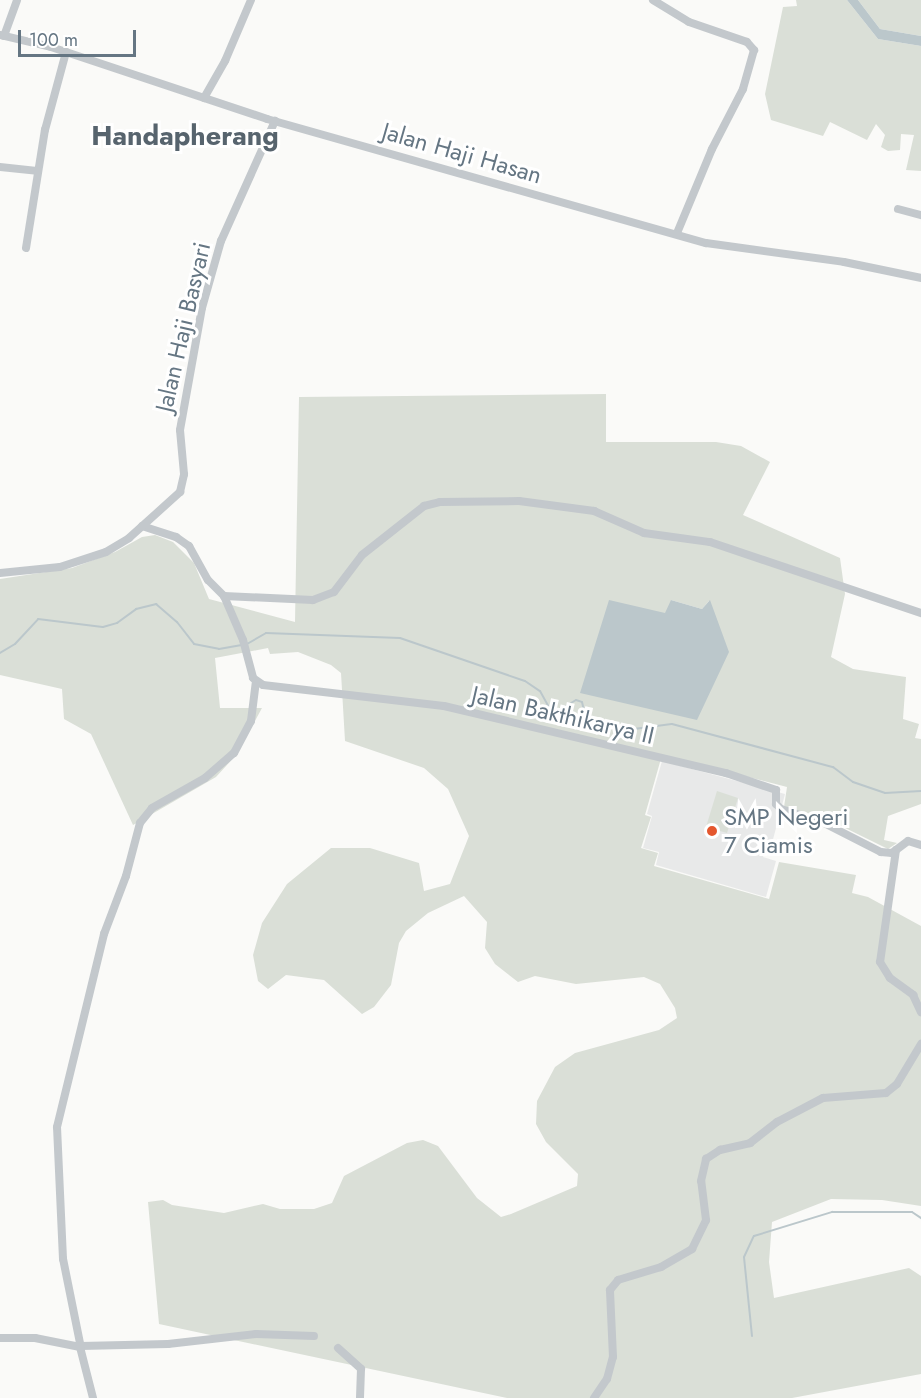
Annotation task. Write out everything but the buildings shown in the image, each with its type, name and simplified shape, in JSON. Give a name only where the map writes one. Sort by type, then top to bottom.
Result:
[{"type":"street","points":[[2,35],[17,0]]},
{"type":"street","points":[[204,98],[225,61],[251,0]]},
{"type":"street","points":[[652,0],[663,3],[689,22],[747,42],[754,50],[743,89],[712,148],[677,233]]},
{"type":"street","name":"Jalan Haji Hasan","points":[[2,35],[66,52],[275,121],[733,249],[844,262],[921,278]]},
{"type":"street","points":[[26,248],[37,171],[66,52]]},
{"type":"street","name":"Jalan Haji Basyari","points":[[0,573],[79,562],[121,544],[182,487],[180,430],[202,308],[221,241],[275,121]]},
{"type":"street","points":[[0,167],[37,171]]},
{"type":"street","points":[[898,209],[921,215]]},
{"type":"street","points":[[224,596],[318,600],[334,592],[362,555],[424,506],[440,502],[519,501],[594,511],[644,533],[710,542],[921,613]]},
{"type":"street","points":[[93,1398],[63,1259],[57,1190],[61,1103],[98,970],[104,934],[126,876],[140,823],[152,808],[205,778],[234,753],[251,721],[256,681],[244,644],[224,596],[208,580],[189,546],[176,537],[142,526]]},
{"type":"street","name":"Jalan Bakthikarya II","points":[[256,681],[444,706],[726,773],[776,790],[776,804],[781,809],[822,822],[881,852],[896,850],[908,841],[921,845]]},
{"type":"street","points":[[896,850],[880,962],[890,978],[913,995],[921,1012]]},
{"type":"street","points":[[594,1398],[607,1379],[613,1358],[610,1290],[618,1280],[661,1267],[692,1249],[706,1220],[701,1181],[706,1159],[720,1150],[750,1143],[777,1122],[823,1098],[886,1093],[897,1084],[921,1044]]},
{"type":"street","points":[[0,1338],[35,1338],[81,1347],[168,1344],[244,1335],[314,1336]]},
{"type":"street","points":[[338,1348],[361,1369],[360,1398]]},
{"type":"shaded area","points":[[796,0],[847,0],[878,39],[921,46],[921,171],[906,170],[914,135],[901,134],[900,150],[888,151],[881,147],[885,135],[876,124],[867,140],[830,122],[823,136],[771,120],[765,94],[783,7],[797,6]]},
{"type":"shaded area","points":[[847,0],[858,0],[880,29],[921,36],[921,46],[878,39]]},
{"type":"shaded area","points":[[858,0],[921,0],[921,36],[880,29]]},
{"type":"shaded area","points":[[606,394],[606,442],[716,442],[741,446],[770,462],[743,515],[840,558],[845,594],[831,657],[853,669],[906,677],[903,719],[919,724],[915,738],[921,739],[921,804],[888,816],[884,840],[897,843],[888,849],[831,821],[784,807],[787,787],[662,755],[645,815],[651,817],[641,848],[658,853],[654,866],[769,899],[779,862],[856,875],[852,893],[868,897],[921,926],[921,1206],[882,1200],[831,1199],[772,1222],[769,1262],[774,1298],[909,1268],[921,1276],[921,1374],[792,1398],[507,1398],[159,1324],[148,1202],[163,1200],[172,1205],[224,1213],[263,1204],[280,1209],[314,1209],[332,1203],[344,1176],[407,1143],[423,1140],[438,1146],[477,1198],[501,1217],[511,1214],[577,1186],[578,1174],[546,1142],[536,1124],[537,1101],[555,1067],[575,1053],[659,1030],[677,1018],[675,1008],[660,984],[644,977],[576,984],[535,976],[518,982],[495,964],[485,948],[487,922],[464,896],[428,913],[406,931],[399,943],[391,985],[374,1007],[362,1014],[324,980],[286,975],[268,989],[258,981],[253,955],[262,923],[287,884],[331,848],[370,848],[419,863],[424,891],[450,884],[469,836],[448,789],[424,768],[345,741],[341,673],[331,665],[298,652],[270,654],[268,648],[215,658],[220,708],[262,708],[237,754],[216,777],[133,825],[91,734],[64,719],[62,689],[0,675],[0,579],[72,568],[115,552],[142,537],[155,535],[173,542],[194,563],[209,599],[295,622],[299,397]],"holes":[[[671,600],[702,609],[709,601],[697,719]]]},
{"type":"shaded area","points":[[609,600],[665,613],[671,600],[702,609],[710,600],[729,652],[697,720],[580,693]]},
{"type":"shaded area","name":"SMP Negeri 7 Ciamis","points":[[662,761],[785,794],[771,847],[767,846],[763,857],[776,861],[766,897],[656,865],[659,852],[643,848],[652,816],[647,814]]},
{"type":"shaded area","points":[[717,791],[738,798],[727,833],[706,827]]},
{"type":"waterway","points":[[0,653],[15,644],[38,619],[103,627],[117,623],[136,609],[156,604],[177,622],[194,644],[219,649],[242,645]]},
{"type":"waterway","points":[[247,644],[266,633],[400,638],[525,681],[540,691],[550,709],[561,709],[576,700],[582,702],[584,711],[602,727],[626,730],[672,724],[833,767],[853,782],[885,793],[921,791]]},
{"type":"waterway","points":[[752,1336],[744,1257],[754,1236],[832,1212],[912,1212],[921,1218]]},
{"type":"place","name":"SMP Negeri 7 Ciamis","points":[[712,831]]},
{"type":"district","name":"Handapherang","points":[[185,136]]}]
